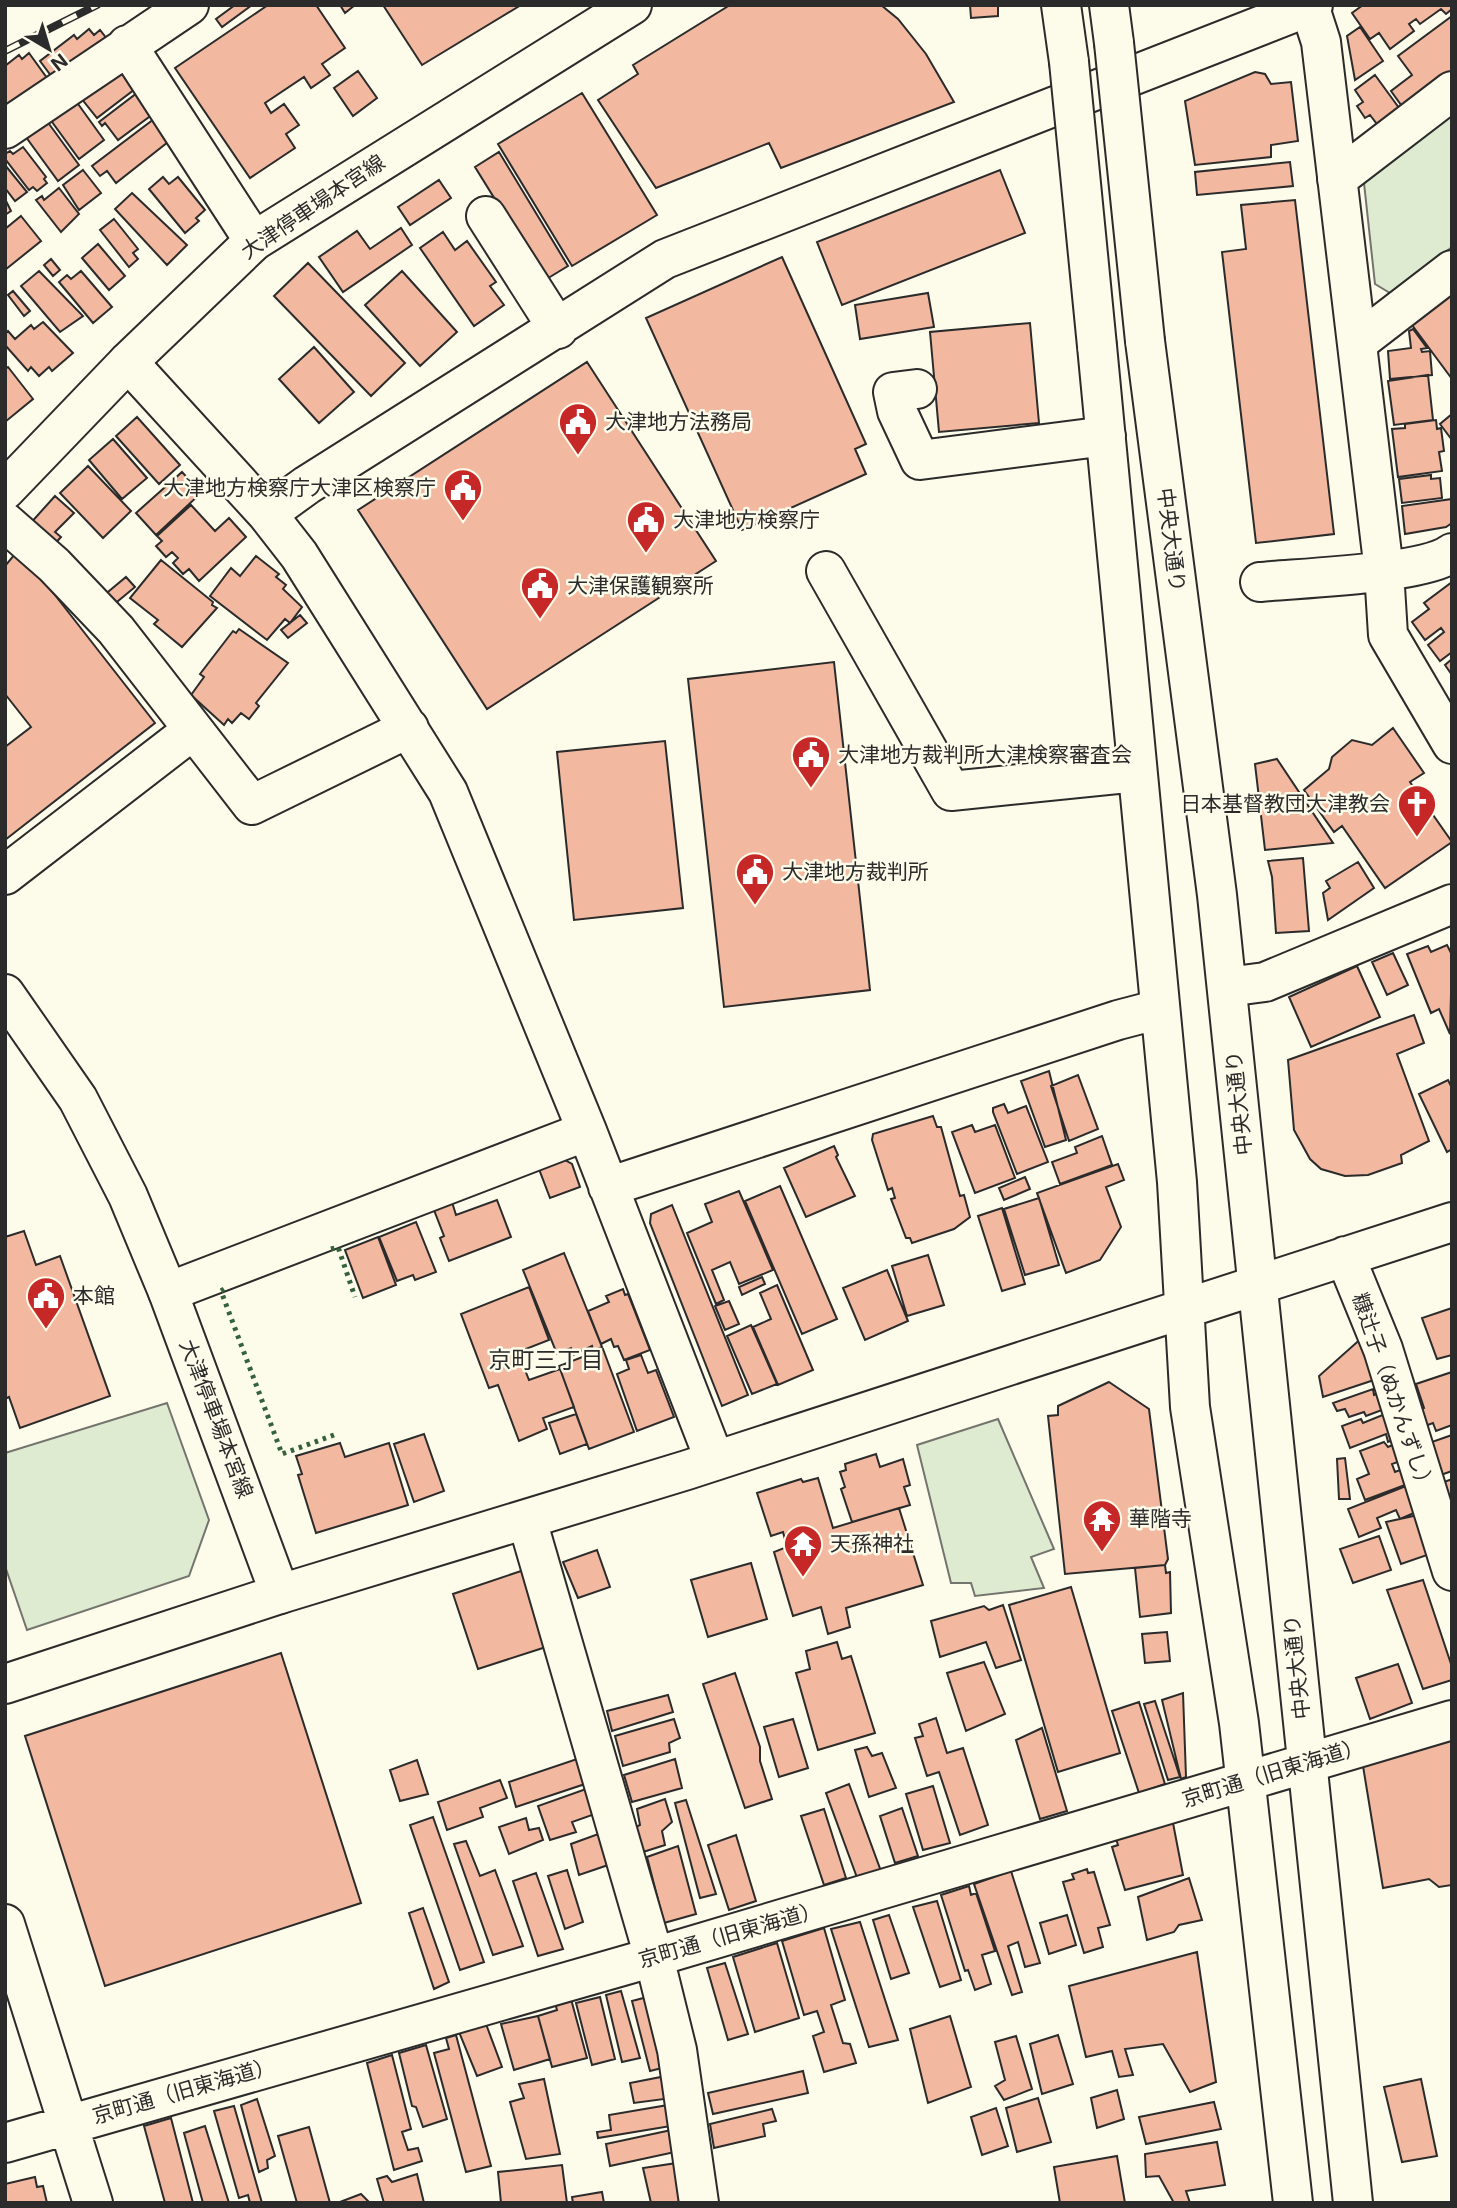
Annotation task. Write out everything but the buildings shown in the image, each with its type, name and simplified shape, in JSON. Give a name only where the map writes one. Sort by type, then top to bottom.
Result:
[{"type":"street","points":[[5,130],[189,5]]},
{"type":"street","name":"大津停車場本宮線","points":[[5,491],[128,362],[254,241],[632,5]]},
{"type":"street","points":[[1061,5],[1106,436],[1177,1182],[1190,1407],[1246,1782],[1293,2203]]},
{"type":"street","name":"中央大通り","points":[[1109,5],[1145,341],[1227,986],[1353,2203]]},
{"type":"street","points":[[267,514],[307,485],[558,329],[664,259],[1311,6],[1321,41],[1384,571],[1388,635],[1452,744]]},
{"type":"street","points":[[127,45],[254,241]]},
{"type":"street","points":[[1337,179],[1452,91]]},
{"type":"street","points":[[486,216],[558,329]]},
{"type":"street","points":[[1357,343],[1452,270]]},
{"type":"street","points":[[128,362],[267,514],[299,555],[448,792],[587,1131],[715,1461]]},
{"type":"street","points":[[917,389],[893,392],[897,411],[920,460],[1106,436]]},
{"type":"street","points":[[5,522],[54,565],[116,630],[260,817],[409,728]]},
{"type":"street","points":[[1260,582],[1384,571],[1441,561],[1452,553]]},
{"type":"street","points":[[826,571],[951,791],[1138,772]]},
{"type":"street","points":[[5,874],[193,730]]},
{"type":"street","points":[[1227,986],[1265,982],[1452,904]]},
{"type":"street","name":"大津停車場本宮線","points":[[5,995],[66,1081],[106,1149],[168,1292],[281,1594]]},
{"type":"street","points":[[608,1187],[1118,1020],[1160,1009]]},
{"type":"street","points":[[168,1292],[587,1131]]},
{"type":"street","points":[[5,1684],[281,1594],[715,1461],[1452,1222]]},
{"type":"street","name":"糠辻子（ぬかんずし）","points":[[1345,1256],[1383,1349],[1452,1571]]},
{"type":"street","points":[[527,1520],[654,1957],[677,2050],[699,2203]]},
{"type":"street","name":"京町通（旧東海道）","points":[[5,2143],[654,1957],[1452,1720]]},
{"type":"street","points":[[5,1924],[93,2203]]},
{"type":"green space","points":[[1452,105],[1452,247],[1390,293],[1375,284],[1364,183],[1375,163]]},
{"type":"green space","points":[[167,1403],[209,1520],[189,1576],[27,1630],[5,1566],[5,1453]]},
{"type":"green space","points":[[998,1419],[1054,1549],[1031,1557],[1044,1588],[975,1596],[971,1583],[951,1583],[917,1445]]},
{"type":"railway","points":[[5,51],[97,5]]},
{"type":"hedge","points":[[331,1249],[338,1247],[355,1297]]},
{"type":"hedge","points":[[224,1289],[221,1291],[282,1454],[334,1435]]},
{"type":"place","name":"大津地方法務局","points":[[578,456]]},
{"type":"place","name":"大津地方検察庁大津区検察庁","points":[[463,522]]},
{"type":"place","name":"大津地方検察庁","points":[[646,554]]},
{"type":"place","name":"大津保護観察所","points":[[540,620]]},
{"type":"place","name":"大津地方裁判所大津検察審査会","points":[[811,789]]},
{"type":"place","name":"日本基督教団大津教会","points":[[1417,838]]},
{"type":"place","name":"大津地方裁判所","points":[[755,906]]},
{"type":"place","name":"本館","points":[[46,1330]]},
{"type":"place","name":"華階寺","points":[[1102,1553]]},
{"type":"place","name":"天孫神社","points":[[803,1578]]},
{"type":"district","name":"京町三丁目","points":[[546,1360]]}]
